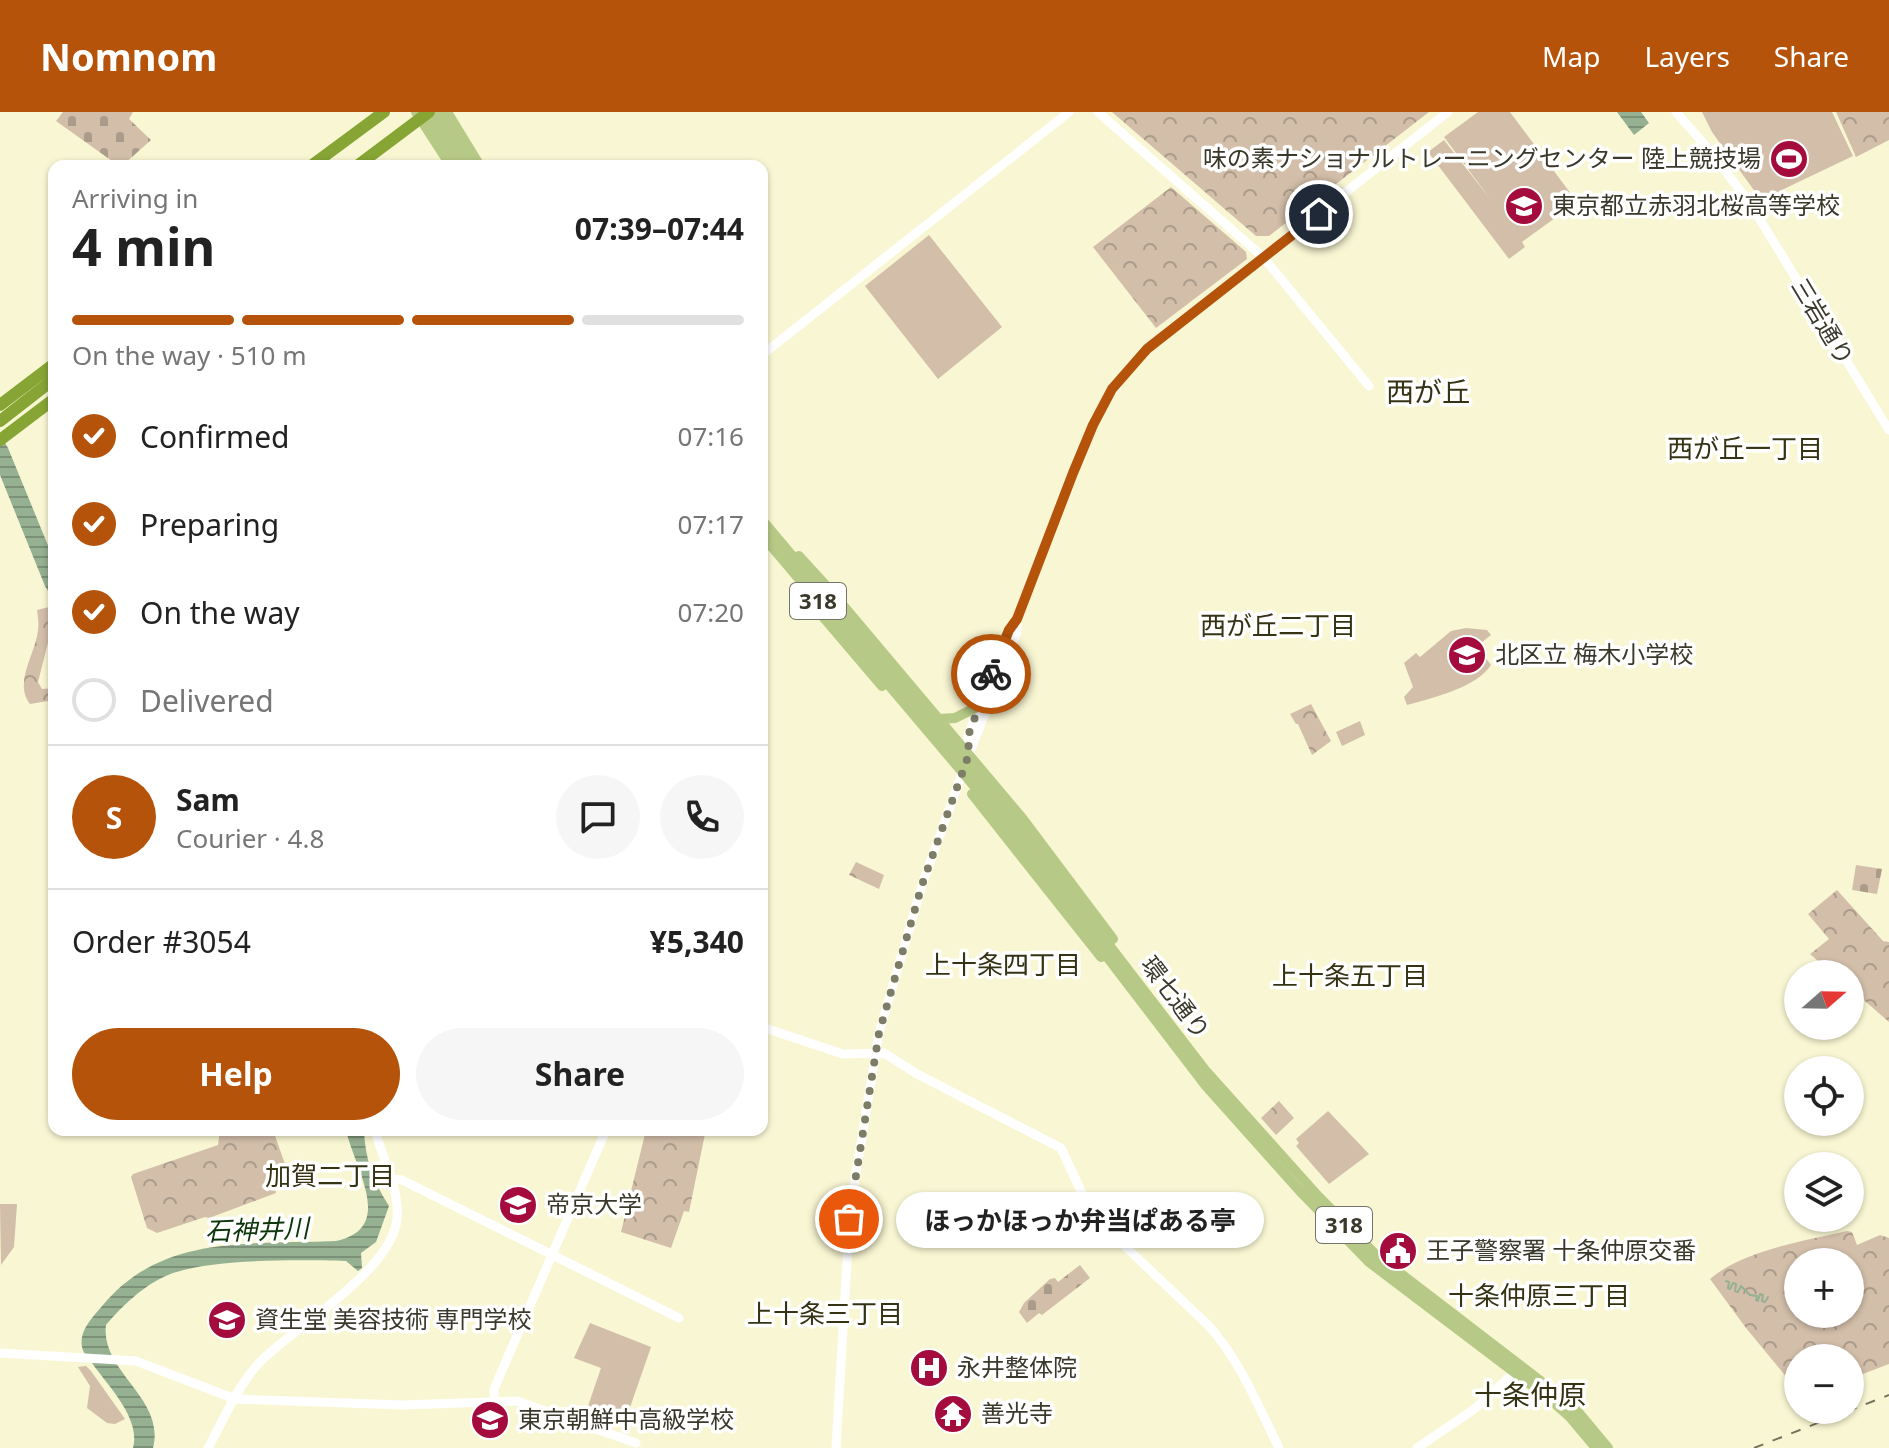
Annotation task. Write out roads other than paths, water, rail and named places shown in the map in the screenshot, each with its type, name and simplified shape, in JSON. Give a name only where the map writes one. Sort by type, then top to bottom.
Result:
[{"type":"highway","points":[[319,160],[384,112]]},
{"type":"highway","points":[[330,160],[392,112]]},
{"type":"highway","points":[[363,160],[423,113]]},
{"type":"highway","points":[[361,160],[423,113]]},
{"type":"highway","points":[[0,405],[48,369]]},
{"type":"highway","points":[[0,418],[48,378]]},
{"type":"highway","points":[[0,418],[48,384]]},
{"type":"highway","points":[[2,437],[48,401]]},
{"type":"main road","points":[[437,112],[467,160]]},
{"type":"main road","points":[[447,112],[476,160]]},
{"type":"main road","points":[[423,113],[448,160]]},
{"type":"main road","points":[[423,113],[457,160]]},
{"type":"main road","name":"環七通り","points":[[768,530],[779,548],[1040,861],[1206,1086],[1369,1262],[1570,1417],[1596,1448]]},
{"type":"main road","name":"環七通り","points":[[768,540],[779,548]]},
{"type":"main road","points":[[779,548],[800,557],[812,568],[1022,818],[1101,920],[1112,937],[1118,964],[1103,960],[1087,942],[960,778],[804,595],[781,564],[779,548]]},
{"type":"main road","points":[[939,719],[955,718],[979,706]]},
{"type":"main road","name":"環七通り","points":[[1118,964],[1221,1090],[1356,1238],[1573,1406],[1608,1448]]},
{"type":"street","points":[[768,350],[1069,112]]},
{"type":"street","points":[[1098,112],[1263,257],[1369,386]]},
{"type":"street","points":[[969,754],[968,736],[979,706],[1009,630],[1017,619],[1076,467],[1112,389],[1147,349],[1448,112]]},
{"type":"street","name":"三岩通り","points":[[1676,112],[1725,169],[1756,212],[1886,419],[1889,430]]},
{"type":"street","points":[[836,1448],[850,1210],[876,1051],[922,885],[1017,632],[1017,619]]},
{"type":"street","points":[[768,1029],[843,1054],[884,1053],[917,1074],[1061,1148],[1067,1155],[1092,1215],[1208,1325],[1225,1345],[1279,1448]]},
{"type":"street","points":[[208,1448],[261,1360],[335,1301],[381,1254],[392,1237],[397,1207],[377,1136]]},
{"type":"street","points":[[494,1400],[494,1389],[603,1136]]},
{"type":"street","points":[[390,1179],[402,1180],[679,1318]]},
{"type":"street","points":[[0,1353],[136,1361],[235,1399],[396,1405],[517,1401],[636,1443]]},
{"type":"street","points":[[1417,1448],[1473,1410],[1514,1373]]},
{"type":"waterway","points":[[1726,1281],[1729,1282],[1728,1288],[1736,1284],[1735,1291],[1738,1292],[1741,1286],[1750,1295],[1757,1296],[1758,1301],[1760,1294],[1763,1295],[1762,1301],[1765,1302],[1768,1297]]},
{"type":"railway","points":[[1754,1448],[1889,1395]]},
{"type":"place","name":"味の素ナショナルトレーニングセンター 陸上競技場","points":[[1789,159]]},
{"type":"place","name":"東京都立赤羽北桜高等学校","points":[[1524,206]]},
{"type":"place","name":"北区立 梅木小学校","points":[[1467,655]]},
{"type":"place","name":"帝京大学","points":[[518,1205]]},
{"type":"place","name":"ほっかほっか弁当ぱある亭","points":[[849,1219]]},
{"type":"place","name":"王子警察署 十条仲原交番","points":[[1398,1251]]},
{"type":"place","name":"資生堂 美容技術 専門学校","points":[[227,1320]]},
{"type":"place","name":"永井整体院","points":[[929,1368]]},
{"type":"place","name":"善光寺","points":[[953,1414]]},
{"type":"place","name":"東京朝鮮中高級学校","points":[[490,1420]]},
{"type":"district","name":"西が丘","points":[[1428,392]]},
{"type":"district","name":"西が丘一丁目","points":[[1745,449]]},
{"type":"district","name":"西が丘二丁目","points":[[1278,626]]},
{"type":"district","name":"上十条四丁目","points":[[1003,965]]},
{"type":"district","name":"上十条五丁目","points":[[1350,976]]},
{"type":"district","name":"加賀二丁目","points":[[330,1176]]},
{"type":"district","name":"十条仲原三丁目","points":[[1539,1296]]},
{"type":"district","name":"上十条三丁目","points":[[825,1314]]},
{"type":"district","name":"十条仲原","points":[[1530,1395]]},
{"type":"water label","name":"石神井川","points":[[257,1230]]}]
